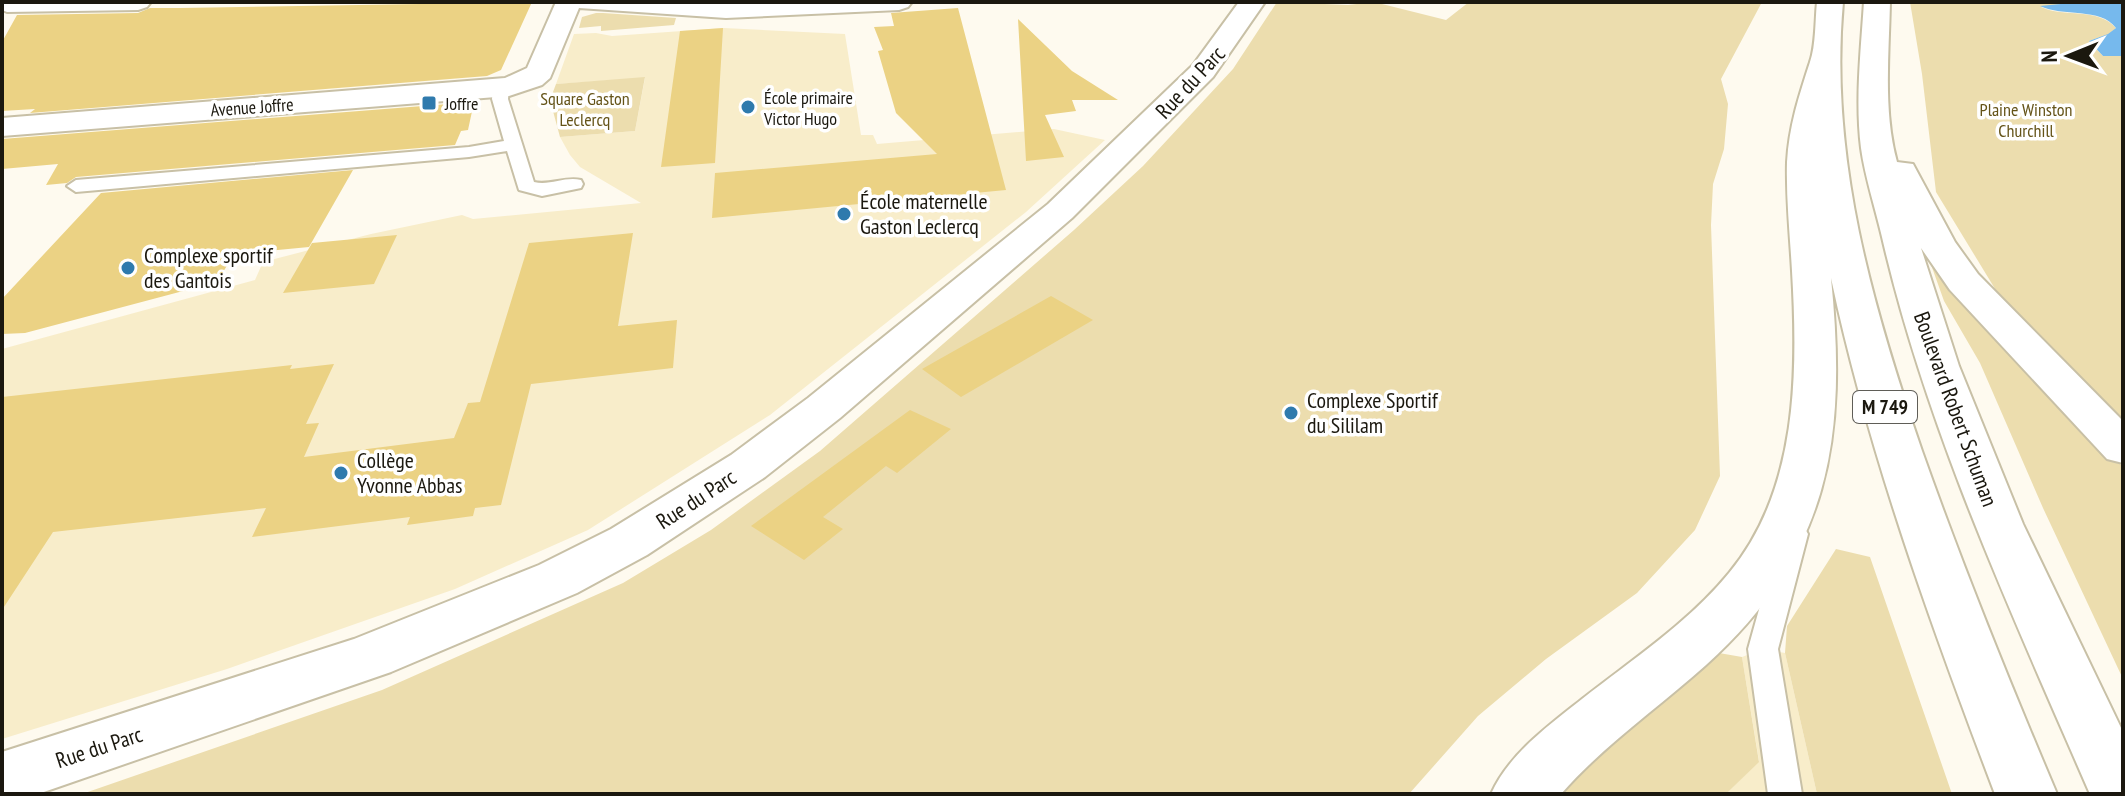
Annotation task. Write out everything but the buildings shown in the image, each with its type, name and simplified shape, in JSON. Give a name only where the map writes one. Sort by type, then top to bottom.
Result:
[{"type":"main road","points":[[5,6],[138,2]]},
{"type":"main road","name":"Avenue Joffre","points":[[2,127],[501,88],[526,82],[540,72],[569,2]]},
{"type":"main road","points":[[585,2],[715,10],[899,2]]},
{"type":"main road","name":"Rue du Parc","points":[[2,779],[399,645],[558,579],[666,519],[748,466],[824,408],[1060,211],[1203,71],[1252,2]]},
{"type":"main road","name":"M 749","points":[[1830,2],[1822,65],[1823,116],[1831,185],[1872,360],[1901,458],[1943,580],[2026,794]]},
{"type":"main road","name":"Boulevard Robert Schuman","points":[[1877,2],[1875,121],[1886,190],[1938,366],[1998,524],[2121,794]]},
{"type":"main road","points":[[1522,794],[1557,755],[1678,656],[1736,599],[1772,552],[1797,499],[1815,391],[1803,139],[1808,103],[1822,65]]},
{"type":"main road","points":[[1875,121],[1937,244],[1964,282],[2123,448]]},
{"type":"lane","points":[[501,88],[500,99],[524,183],[528,188],[542,190],[574,184]]},
{"type":"lane","points":[[76,186],[469,152],[512,145]]},
{"type":"lane","points":[[1785,794],[1763,649],[1765,625],[1789,564],[1797,499]]},
{"type":"shaded area","name":"Collège Yvonne Abbas","points":[[724,28],[845,34],[861,135],[873,135],[877,144],[1054,129],[1105,140],[1026,212],[770,415],[588,530],[455,589],[227,669],[2,739],[2,349],[255,280],[263,262],[371,234],[462,215],[473,219],[641,203],[580,167],[560,137],[635,131],[645,78],[556,84],[574,34],[612,36]]},
{"type":"shaded area","points":[[1763,649],[1785,653],[1817,794],[1726,794],[1759,761],[1742,657]]},
{"type":"green space","name":"Complexe Sportif du Sililam","points":[[1277,2],[1348,5],[1374,2],[1446,20],[1469,2],[1762,2],[1721,79],[1728,104],[1724,149],[1713,184],[1711,225],[1720,476],[1695,530],[1637,593],[1546,659],[1478,716],[1409,794],[82,794],[382,690],[623,583],[711,530],[820,451],[1143,166],[1233,69]]},
{"type":"green space","name":"Plaine Winston Churchill","points":[[1910,2],[2081,2],[2041,7],[2100,17],[2116,28],[2089,41],[2103,56],[2123,56],[2123,421],[2000,297],[1936,192]]},
{"type":"green space","points":[[596,13],[676,18],[674,25],[601,31],[601,26],[579,28],[582,17]]},
{"type":"green space","name":"Square Gaston Leclercq","points":[[645,77],[635,131],[560,137],[550,100],[556,84]]},
{"type":"green space","points":[[1929,259],[2021,368],[2123,467],[2123,679],[1980,363],[1944,301]]},
{"type":"green space","points":[[1836,549],[1870,557],[1952,794],[1817,794],[1785,653],[1787,626]]},
{"type":"green space","points":[[1719,653],[1742,657],[1759,762],[1726,794],[1559,794],[1566,783]]},
{"type":"water","points":[[2081,2],[2123,4],[2123,56],[2103,56],[2089,41],[2116,28],[2109,21],[2040,6]]},
{"type":"place","name":"Joffre","points":[[429,103]]},
{"type":"place","name":"École primaire Victor Hugo","points":[[748,107]]},
{"type":"place","name":"École maternelle Gaston Leclercq","points":[[844,214]]},
{"type":"place","name":"Complexe sportif des Gantois","points":[[128,268]]},
{"type":"place","name":"Complexe Sportif du Sililam","points":[[1291,413]]},
{"type":"place","name":"Collège Yvonne Abbas","points":[[341,473]]}]
